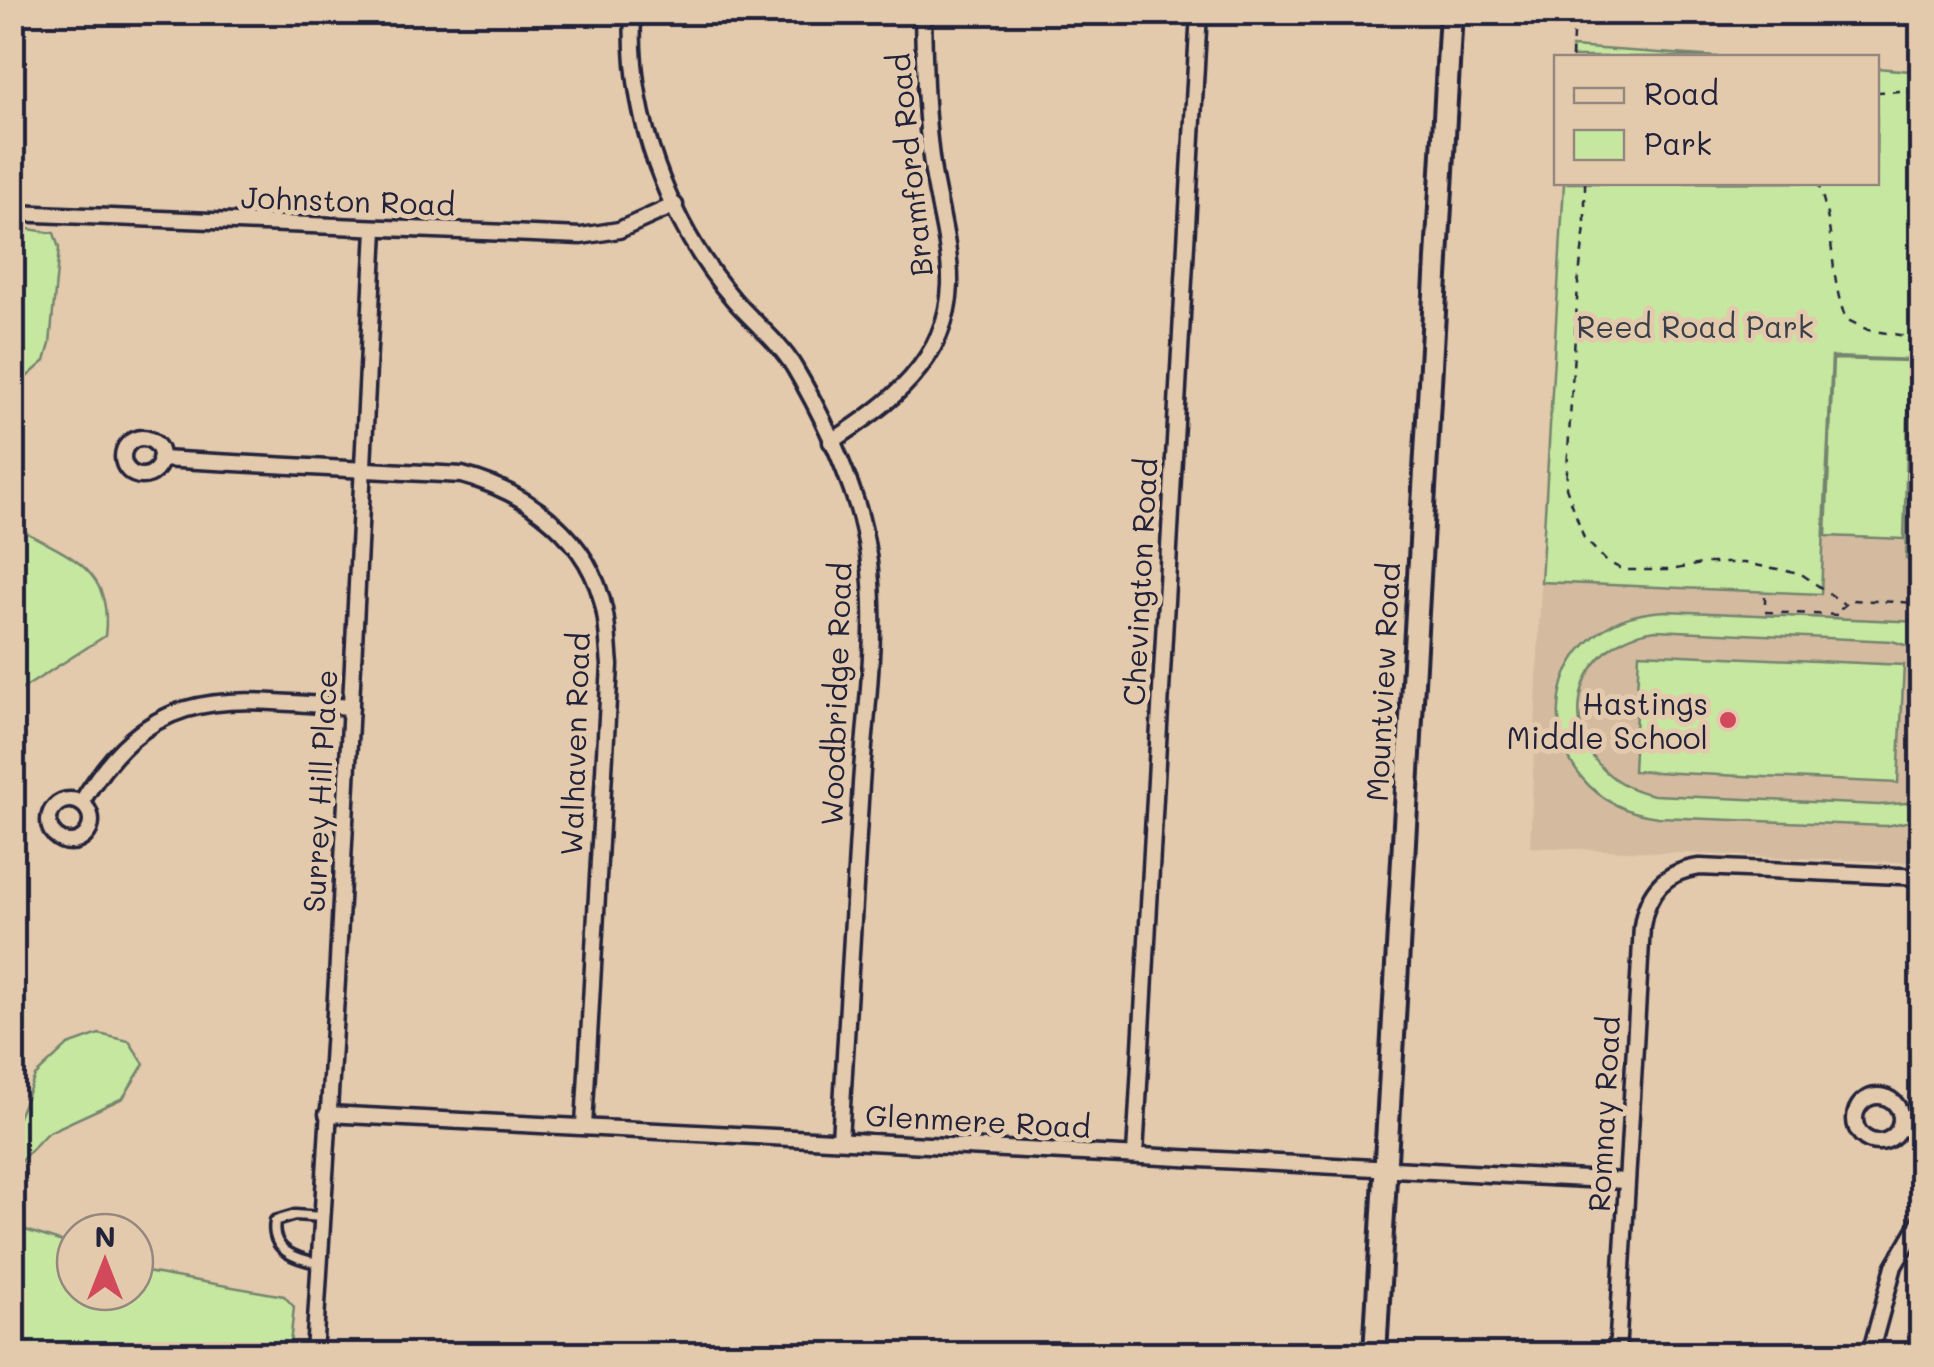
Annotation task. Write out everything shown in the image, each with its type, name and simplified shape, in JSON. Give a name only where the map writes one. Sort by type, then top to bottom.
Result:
[{"type":"street","name":"Woodbridge Road","points":[[633,12],[633,75],[640,112],[675,205],[703,257],[732,298],[793,364],[831,442],[861,521],[869,554],[872,600],[840,1140]]},
{"type":"street","name":"Bramford Road","points":[[831,442],[884,407],[919,371],[933,349],[947,305],[947,250],[926,112],[923,12]]},
{"type":"street","name":"Chevington Road","points":[[1135,1155],[1199,12]]},
{"type":"street","name":"Mountview Road","points":[[1375,1354],[1451,12]]},
{"type":"street","name":"Johnston Road","points":[[12,214],[581,236],[619,230],[675,205]]},
{"type":"street","name":"Surrey Hill Place","points":[[314,1354],[375,229]]},
{"type":"street","name":"Walhaven Road","points":[[160,459],[462,475],[509,491],[556,524],[590,570],[604,606],[610,664],[584,1126]]},
{"type":"street","points":[[82,802],[117,752],[158,720],[186,708],[221,701],[351,707]]},
{"type":"street","name":"Romnay Road","points":[[1617,1354],[1642,926],[1647,902],[1661,882],[1678,872],[1700,867],[1922,877]]},
{"type":"street","name":"Glenmere Road","points":[[327,1114],[1626,1182]]},
{"type":"street","points":[[1900,1126],[1922,1135]]},
{"type":"street","points":[[1870,1354],[1894,1266],[1922,1218]]},
{"type":"lane","points":[[319,1263],[282,1250],[274,1229],[275,1220],[283,1216],[322,1217]]},
{"type":"path","points":[[1572,55],[1574,12]]},
{"type":"path","points":[[1879,92],[1922,95]]},
{"type":"path","points":[[1585,185],[1566,487],[1584,538],[1607,562],[1624,570],[1672,570],[1722,562],[1758,565],[1800,573],[1844,604]]},
{"type":"path","points":[[1818,185],[1837,294],[1846,319],[1868,330],[1908,339],[1922,358]]},
{"type":"path","points":[[1908,339],[1922,329]]},
{"type":"path","points":[[1914,602],[1922,381]]},
{"type":"path","points":[[1765,596],[1765,612],[1839,615],[1851,600],[1922,603]]},
{"type":"shaded area","name":"Hastings Middle School","points":[[1831,357],[1913,359],[1906,558],[1921,560],[1921,863],[1530,847],[1541,582],[1820,594]]},
{"type":"green space","points":[[1572,47],[1689,55],[1572,55]]},
{"type":"green space","name":"Reed Road Park","points":[[1879,68],[1921,72],[1921,581],[1917,581],[1918,560],[1906,559],[1913,360],[1832,357],[1821,594],[1541,582],[1564,185],[1879,185]]},
{"type":"green space","points":[[22,228],[54,233],[59,248],[45,361],[13,389],[13,237]]},
{"type":"green space","points":[[1833,359],[1910,361],[1904,539],[1826,536]]},
{"type":"green space","points":[[13,525],[82,566],[102,593],[106,612],[105,636],[13,695]]},
{"type":"green space","points":[[1666,611],[1921,622],[1921,650],[1892,641],[1656,630],[1623,640],[1599,659],[1584,683],[1579,710],[1584,738],[1598,763],[1621,783],[1654,795],[1879,805],[1906,803],[1921,797],[1921,819],[1886,826],[1658,817],[1614,803],[1582,778],[1564,746],[1559,710],[1567,674],[1587,643],[1620,621]]},
{"type":"green space","points":[[1639,653],[1904,665],[1898,783],[1633,771]]},
{"type":"green space","points":[[99,1034],[129,1041],[144,1064],[123,1098],[47,1133],[19,1163],[13,1178],[13,1129],[35,1076],[68,1045]]},
{"type":"green space","points":[[13,1226],[55,1240],[55,1312],[155,1312],[155,1273],[284,1296],[294,1307],[289,1354],[13,1354]]},
{"type":"place","name":"Hastings Middle School","points":[[1728,720]]}]
